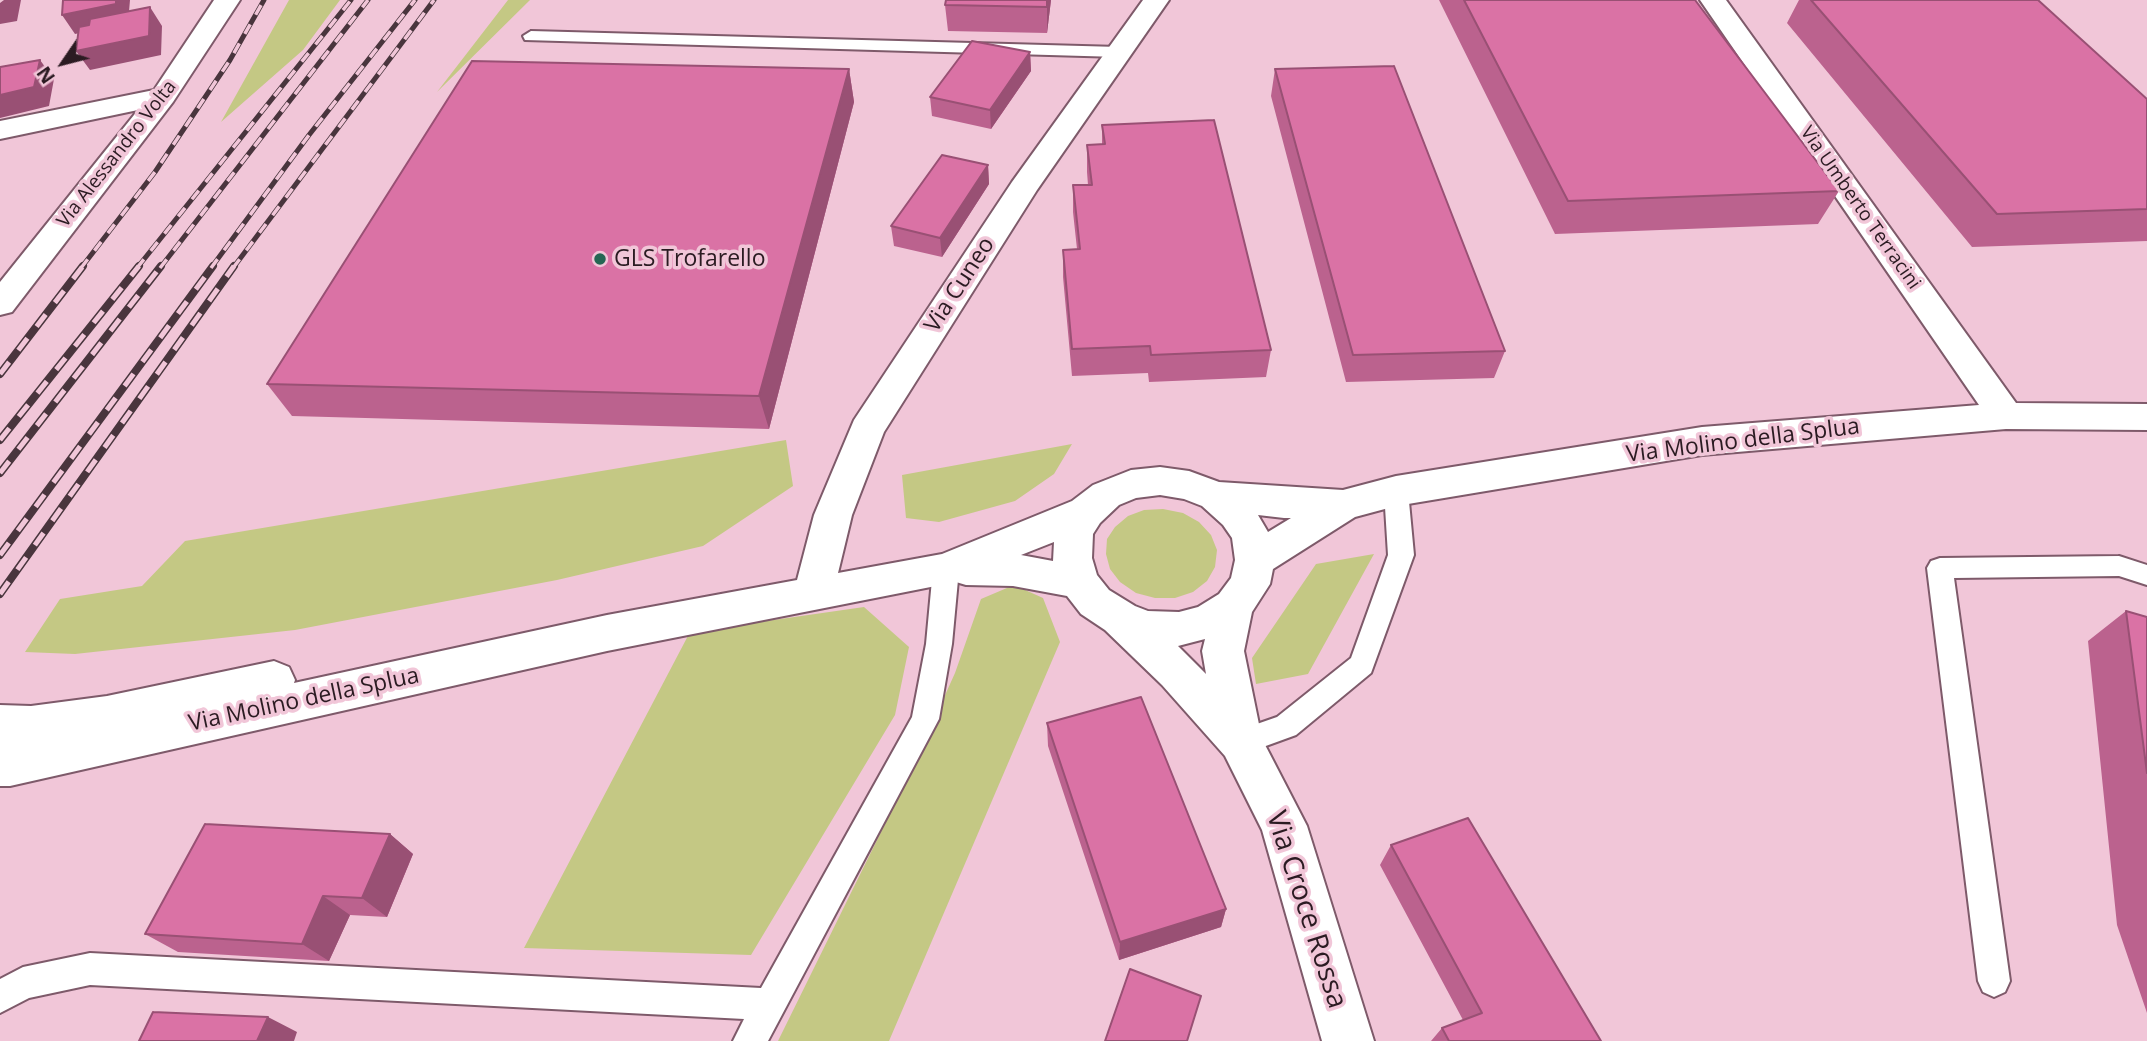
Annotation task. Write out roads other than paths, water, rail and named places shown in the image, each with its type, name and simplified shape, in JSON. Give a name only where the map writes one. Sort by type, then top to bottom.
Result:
[{"type":"street","name":"Via Alessandro Volta","points":[[0,304],[163,96],[227,0]]},
{"type":"street","name":"Via Cuneo","points":[[813,595],[833,516],[867,429],[1023,188],[1156,0]]},
{"type":"street","name":"Via Umberto Terracini","points":[[1713,0],[2006,416]]},
{"type":"street","points":[[0,130],[163,96]]},
{"type":"street","name":"Via Molino della Splua","points":[[1215,496],[1284,503],[1343,505],[1396,491],[1702,441],[2006,416],[2147,417]]},
{"type":"street","points":[[1170,482],[1189,485],[1215,496],[1237,514],[1251,536],[1255,560],[1250,584],[1233,606],[1209,621],[1179,629],[1148,628],[1120,618],[1095,602],[1079,582],[1072,558],[1074,534],[1086,512],[1106,495],[1131,484],[1170,482]]},
{"type":"street","name":"Via Molino della Splua","points":[[1255,560],[1343,505]]},
{"type":"street","name":"Via Molino della Splua","points":[[10,745],[946,569],[1086,512]]},
{"type":"street","name":"Via Molino della Splua","points":[[946,569],[1013,570],[1079,582]]},
{"type":"street","name":"Via Croce Rossa","points":[[1233,606],[1223,651],[1241,742]]},
{"type":"street","name":"Via Croce Rossa","points":[[1120,618],[1177,672],[1241,742],[1284,826],[1348,1041]]},
{"type":"lane","points":[[531,37],[1119,52]]},
{"type":"lane","points":[[1241,742],[1286,726],[1362,665],[1401,555],[1396,491]]},
{"type":"lane","points":[[1994,981],[1940,568],[2119,566],[2147,575]]},
{"type":"lane","points":[[750,1041],[925,719],[939,644],[946,569]]},
{"type":"lane","points":[[0,997],[23,983],[90,969],[768,1004]]},
{"type":"railway","points":[[81,268],[155,172],[230,60],[264,0]]},
{"type":"railway","points":[[137,268],[351,0]]},
{"type":"railway","points":[[160,268],[368,0]]},
{"type":"railway","points":[[211,268],[309,135],[415,0]]},
{"type":"railway","points":[[233,268],[434,0]]},
{"type":"railway","points":[[0,374],[83,266]]},
{"type":"railway","points":[[0,440],[139,266]]},
{"type":"railway","points":[[0,473],[161,266]]},
{"type":"railway","points":[[0,555],[213,266]]},
{"type":"railway","points":[[0,594],[234,266]]},
{"type":"place","name":"GLS Trofarello","points":[[600,259]]}]
